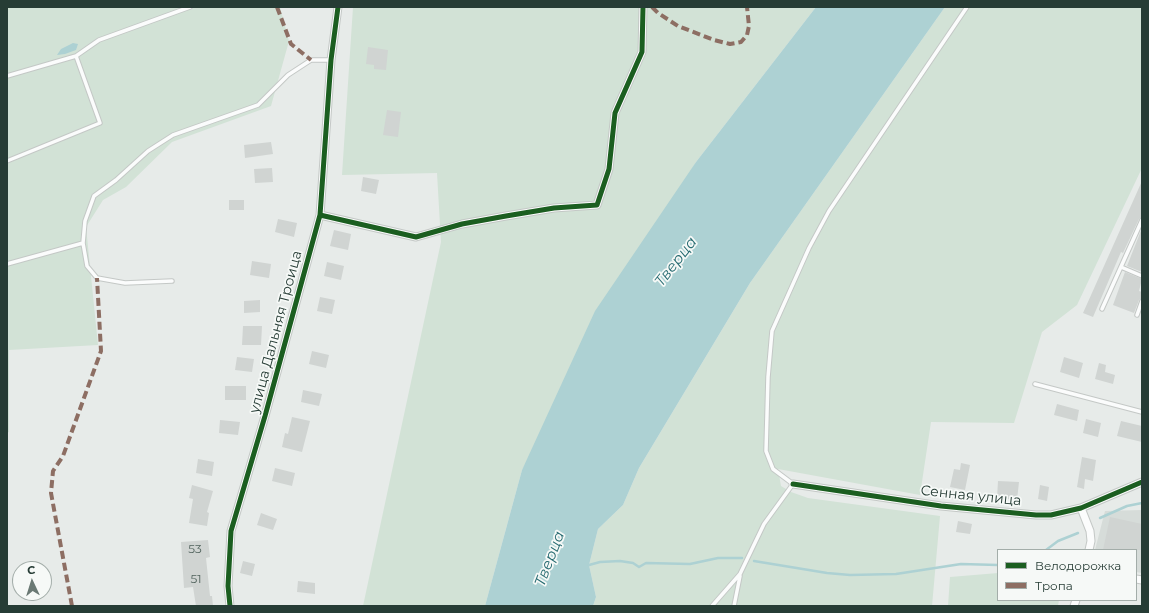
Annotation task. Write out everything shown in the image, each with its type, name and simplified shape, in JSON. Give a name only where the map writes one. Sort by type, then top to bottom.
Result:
[{"type":"street","name":"улица Дальняя Троица","points":[[230,606],[228,586],[231,531],[265,416],[320,215],[331,60],[338,7]]},
{"type":"street","points":[[320,215],[416,237],[462,224],[506,216],[554,208],[597,205],[608,170],[615,112],[642,52],[643,7]]},
{"type":"street","name":"Сенная улица","points":[[793,484],[941,506],[1036,515],[1051,515],[1081,508],[1142,482]]},
{"type":"street","points":[[1081,508],[1090,531],[1091,541],[1089,549]]},
{"type":"lane","points":[[7,76],[76,56],[99,40],[190,7]]},
{"type":"lane","points":[[734,606],[740,574],[764,524],[793,484],[773,469],[766,451],[768,377],[772,331],[809,248],[829,211],[967,7]]},
{"type":"lane","points":[[7,161],[100,123],[76,56]]},
{"type":"lane","points":[[172,281],[124,283],[97,278],[87,266],[83,243],[85,221],[94,196],[116,180],[148,151],[173,135],[258,105],[288,75],[311,60],[331,60]]},
{"type":"lane","points":[[1102,309],[1142,220]]},
{"type":"lane","points":[[7,264],[83,243]]},
{"type":"lane","points":[[1121,267],[1142,276]]},
{"type":"lane","points":[[1137,315],[1142,301]]},
{"type":"lane","points":[[1035,384],[1142,412]]},
{"type":"lane","points":[[712,606],[740,574]]},
{"type":"shaded area","points":[[1142,510],[1142,573],[1137,572],[1137,549],[1095,549],[1105,511]]},
{"type":"green space","points":[[7,7],[280,7],[289,41],[271,106],[172,142],[126,187],[103,200],[86,227],[98,345],[9,350],[9,432],[7,433]]},
{"type":"green space","points":[[353,7],[816,7],[696,162],[522,470],[485,606],[363,606],[441,242],[437,173],[342,175]]},
{"type":"green space","points":[[945,7],[1142,7],[1142,168],[1077,305],[1042,332],[1014,423],[931,422],[920,495],[778,469],[781,486],[791,492],[808,498],[940,516],[932,606],[593,606],[596,597],[589,565],[598,529],[623,505],[639,468],[750,283]]},
{"type":"green space","points":[[997,573],[997,601],[1059,601],[1058,606],[948,606],[950,577]]},
{"type":"water","name":"Тверца","points":[[816,7],[945,7],[750,283],[639,468],[623,505],[598,529],[589,565],[596,597],[593,606],[485,606],[522,470],[595,311],[696,162]]},
{"type":"water","points":[[73,43],[78,44],[76,50],[57,55],[61,49]]},
{"type":"building","points":[[368,47],[388,50],[386,70],[374,69],[374,65],[366,64]]},
{"type":"building","points":[[387,110],[401,112],[398,137],[383,135]]},
{"type":"building","points":[[271,142],[273,154],[245,158],[244,145]]},
{"type":"building","points":[[272,168],[273,182],[255,183],[254,169]]},
{"type":"building","points":[[363,177],[379,180],[376,194],[361,191]]},
{"type":"building","points":[[1142,181],[1142,217],[1139,219],[1123,253],[1121,252],[1093,317],[1083,313]]},
{"type":"building","points":[[229,200],[244,200],[244,210],[229,210]]},
{"type":"building","points":[[278,219],[297,223],[294,237],[275,232]]},
{"type":"building","points":[[1142,228],[1142,272],[1127,266]]},
{"type":"building","points":[[334,230],[351,234],[348,250],[330,246]]},
{"type":"building","points":[[252,261],[271,264],[269,278],[250,275]]},
{"type":"building","points":[[327,262],[344,266],[341,280],[324,276]]},
{"type":"building","points":[[1125,272],[1142,279],[1139,291],[1142,292],[1142,298],[1139,300],[1134,313],[1113,305]]},
{"type":"building","points":[[320,297],[335,300],[332,314],[317,311]]},
{"type":"building","points":[[260,300],[260,312],[244,313],[244,301]]},
{"type":"building","points":[[243,326],[262,326],[261,345],[242,345]]},
{"type":"building","points":[[312,351],[329,355],[326,368],[309,364]]},
{"type":"building","points":[[237,357],[254,359],[252,372],[235,370]]},
{"type":"building","points":[[1064,357],[1083,363],[1079,378],[1060,372]]},
{"type":"building","points":[[1099,363],[1106,365],[1105,372],[1115,375],[1113,384],[1095,379]]},
{"type":"building","points":[[225,386],[246,386],[246,400],[225,400]]},
{"type":"building","points":[[303,390],[322,394],[319,406],[301,402]]},
{"type":"building","points":[[1057,404],[1079,410],[1077,421],[1054,415]]},
{"type":"building","points":[[292,417],[310,421],[302,452],[282,447],[285,433],[288,434]]},
{"type":"building","points":[[1086,419],[1101,423],[1098,437],[1083,433]]},
{"type":"building","points":[[220,420],[240,422],[238,435],[219,433]]},
{"type":"building","points":[[1121,421],[1142,426],[1142,442],[1117,436]]},
{"type":"building","points":[[1082,457],[1096,460],[1093,481],[1085,479],[1084,489],[1077,487]]},
{"type":"building","points":[[198,459],[214,462],[212,476],[196,473]]},
{"type":"building","points":[[961,463],[970,465],[965,490],[950,487],[954,469],[960,470]]},
{"type":"building","points":[[275,468],[295,473],[292,486],[272,481]]},
{"type":"building","points":[[998,481],[1019,482],[1017,500],[997,498]]},
{"type":"building","points":[[192,485],[213,491],[207,512],[209,513],[207,526],[189,523],[193,499],[189,498]]},
{"type":"building","points":[[1040,485],[1049,487],[1047,501],[1038,499]]},
{"type":"building","points":[[261,513],[277,519],[273,530],[257,525]]},
{"type":"building","points":[[1110,517],[1142,524],[1142,550],[1103,549]]},
{"type":"building","points":[[958,521],[972,524],[970,534],[956,532]]},
{"type":"building","points":[[208,540],[210,557],[206,558],[210,596],[212,596],[213,606],[196,606],[193,587],[184,588],[181,542]]},
{"type":"building","points":[[243,561],[255,564],[252,576],[240,573]]},
{"type":"building","points":[[298,581],[315,583],[315,594],[297,592]]},
{"type":"waterway","points":[[1100,518],[1127,506],[1142,503]]},
{"type":"waterway","points":[[1047,549],[1058,541],[1078,533]]},
{"type":"waterway","points":[[589,565],[600,562],[620,561],[633,563],[639,567],[646,563],[690,564],[718,558],[742,558]]},
{"type":"waterway","points":[[754,561],[827,573],[850,575],[896,574],[961,564],[997,565]]},
{"type":"marked path","points":[[277,7],[291,44],[311,60]]},
{"type":"marked path","points":[[652,7],[658,13],[678,26],[714,40],[730,44],[741,42],[747,35],[749,26],[747,7]]},
{"type":"marked path","points":[[72,606],[51,493],[53,471],[63,456],[101,351],[97,278]]},
{"type":"cycle path","points":[[230,606],[228,586],[231,531],[265,416],[320,215],[331,60],[338,7]]},
{"type":"cycle path","points":[[320,215],[416,237],[462,224],[506,216],[554,208],[597,205],[609,169],[615,113],[642,52],[643,7]]},
{"type":"cycle path","points":[[793,484],[941,506],[1036,515],[1051,515],[1081,508],[1142,482]]}]
